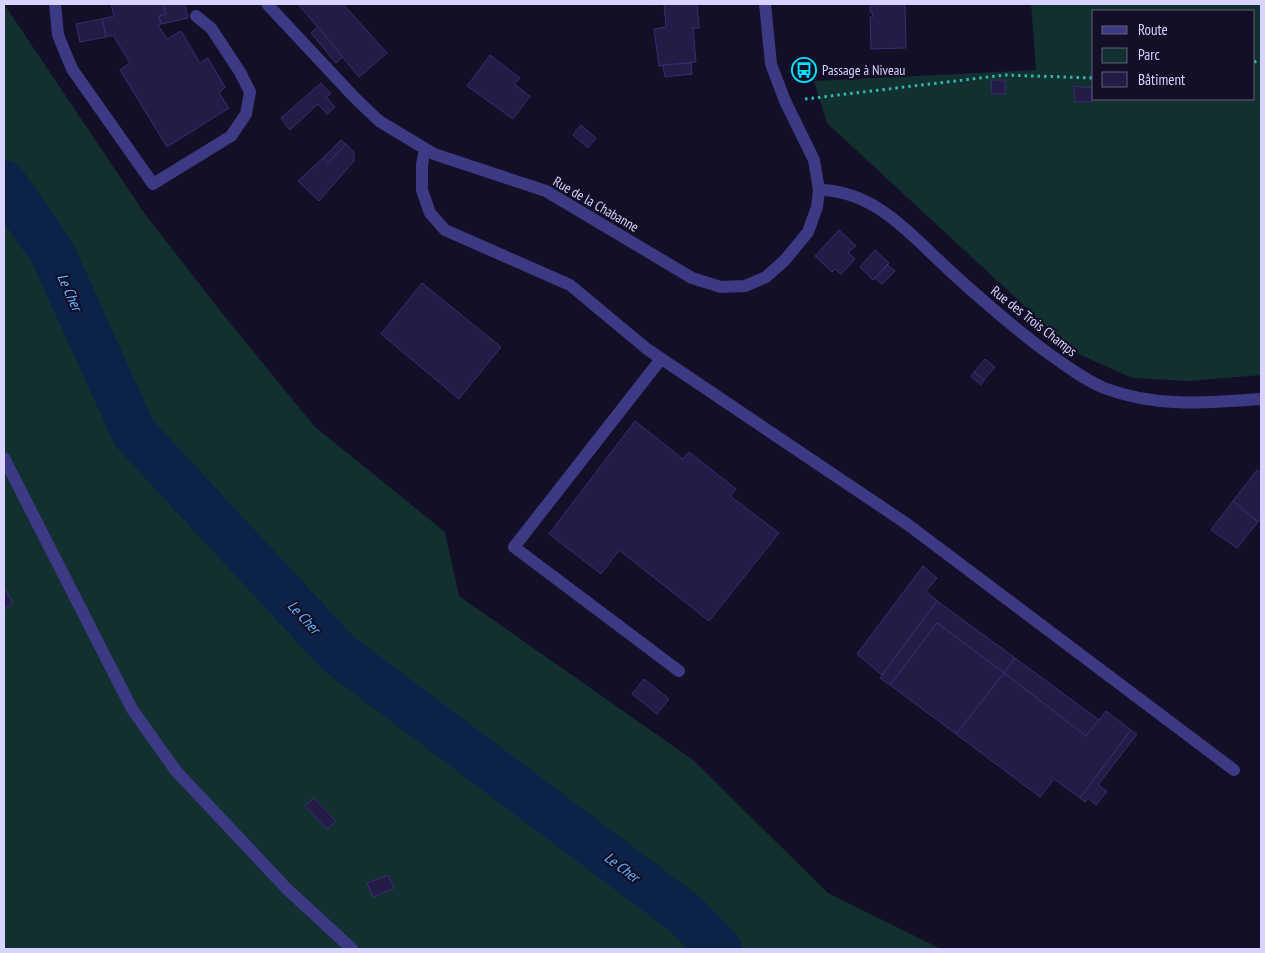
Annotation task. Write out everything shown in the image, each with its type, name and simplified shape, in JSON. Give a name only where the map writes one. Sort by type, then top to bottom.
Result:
[{"type":"street","points":[[55,4],[58,34],[72,69],[153,184],[231,136],[246,114],[250,92],[240,72],[211,28],[196,16]]},
{"type":"street","name":"Rue de la Chabanne","points":[[267,4],[354,97],[379,120],[425,149],[434,154],[546,191],[692,278],[721,288],[745,286],[766,278],[785,260],[808,232],[817,207],[819,190]]},
{"type":"street","points":[[764,4],[771,64],[785,101],[814,160],[819,190]]},
{"type":"street","points":[[425,149],[422,165],[422,190],[430,213],[445,230],[570,285],[647,349],[907,524],[1234,770]]},
{"type":"street","name":"Rue des Trois Champs","points":[[819,190],[833,190],[861,198],[884,211],[988,305],[1032,341],[1075,372],[1104,388],[1148,400],[1194,404],[1261,399]]},
{"type":"street","points":[[662,359],[514,547],[679,671]]},
{"type":"street","points":[[4,458],[132,710],[176,771],[287,889],[352,949]]},
{"type":"path","points":[[785,101],[1005,75],[1092,78]]},
{"type":"green space","points":[[4,4],[145,214],[222,313],[314,426],[445,532],[459,596],[693,760],[828,893],[941,949],[4,949]]},
{"type":"green space","points":[[1031,4],[1261,4],[1261,375],[1189,381],[1132,378],[1074,352],[827,123],[814,81],[1036,70]]},
{"type":"building","points":[[111,4],[170,4],[163,5],[166,14],[159,16],[161,24],[158,25],[167,39],[181,31],[200,63],[208,58],[225,87],[219,93],[229,108],[167,147],[120,70],[130,63],[113,35],[106,37],[102,19],[114,16]]},
{"type":"building","points":[[185,4],[188,18],[161,24],[159,16],[166,14],[163,5]]},
{"type":"building","points":[[300,4],[343,4],[387,53],[359,77]]},
{"type":"building","points":[[664,4],[697,4],[699,28],[693,28],[696,62],[659,66],[654,29],[666,27]]},
{"type":"building","points":[[870,4],[905,4],[906,48],[871,49],[870,17],[873,17],[872,12],[870,12]]},
{"type":"building","points":[[102,19],[106,37],[80,42],[76,24]]},
{"type":"building","points":[[318,27],[343,57],[336,63],[311,33]]},
{"type":"building","points":[[490,55],[520,78],[514,84],[530,96],[513,119],[467,86]]},
{"type":"building","points":[[691,63],[692,74],[665,77],[663,65]]},
{"type":"building","points":[[991,80],[1005,80],[1005,94],[992,94]]},
{"type":"building","points":[[321,83],[331,94],[326,97],[335,107],[327,114],[318,104],[290,130],[281,118]]},
{"type":"building","points":[[1074,86],[1092,88],[1092,102],[1075,102]]},
{"type":"building","points":[[581,125],[596,138],[588,148],[573,135]]},
{"type":"building","points":[[341,140],[346,144],[328,163],[323,158]]},
{"type":"building","points":[[346,144],[354,152],[354,161],[319,201],[298,181],[323,158],[328,163]]},
{"type":"building","points":[[839,230],[856,246],[848,252],[855,259],[841,274],[835,269],[832,272],[815,256]]},
{"type":"building","points":[[875,250],[889,263],[873,280],[860,267]]},
{"type":"building","points":[[888,265],[895,271],[882,284],[875,278]]},
{"type":"building","points":[[422,283],[501,347],[459,399],[381,334]]},
{"type":"building","points":[[985,359],[995,367],[984,380],[974,372]]},
{"type":"building","points":[[974,372],[984,380],[981,385],[971,376]]},
{"type":"building","points":[[635,421],[683,459],[689,452],[736,489],[730,496],[779,533],[709,621],[619,550],[601,574],[549,534]]},
{"type":"building","points":[[1257,470],[1261,473],[1261,517],[1258,522],[1233,501]]},
{"type":"building","points":[[1233,501],[1258,522],[1237,548],[1211,530]]},
{"type":"building","points":[[923,566],[937,578],[926,591],[937,601],[882,675],[857,654]]},
{"type":"building","points":[[4,586],[13,604],[4,609]]},
{"type":"building","points":[[937,601],[1015,658],[1004,673],[937,623],[890,685],[880,678]]},
{"type":"building","points":[[937,623],[1004,673],[956,734],[890,685]]},
{"type":"building","points":[[1015,658],[1099,720],[1086,736],[1004,673]]},
{"type":"building","points":[[1004,673],[1086,736],[1106,711],[1131,730],[1080,798],[1054,779],[1040,797],[956,734]]},
{"type":"building","points":[[644,679],[669,699],[657,714],[632,694]]},
{"type":"building","points":[[1131,730],[1137,734],[1098,785],[1107,791],[1096,805],[1088,798],[1085,802],[1080,798]]},
{"type":"building","points":[[314,798],[336,821],[327,829],[305,806]]},
{"type":"building","points":[[388,875],[394,888],[373,897],[367,883]]},
{"type":"waterway","name":"Le Cher","points":[[4,183],[52,252],[134,433],[339,654],[685,914],[719,949]]},
{"type":"place","name":"Passage à Niveau","points":[[804,70]]}]
